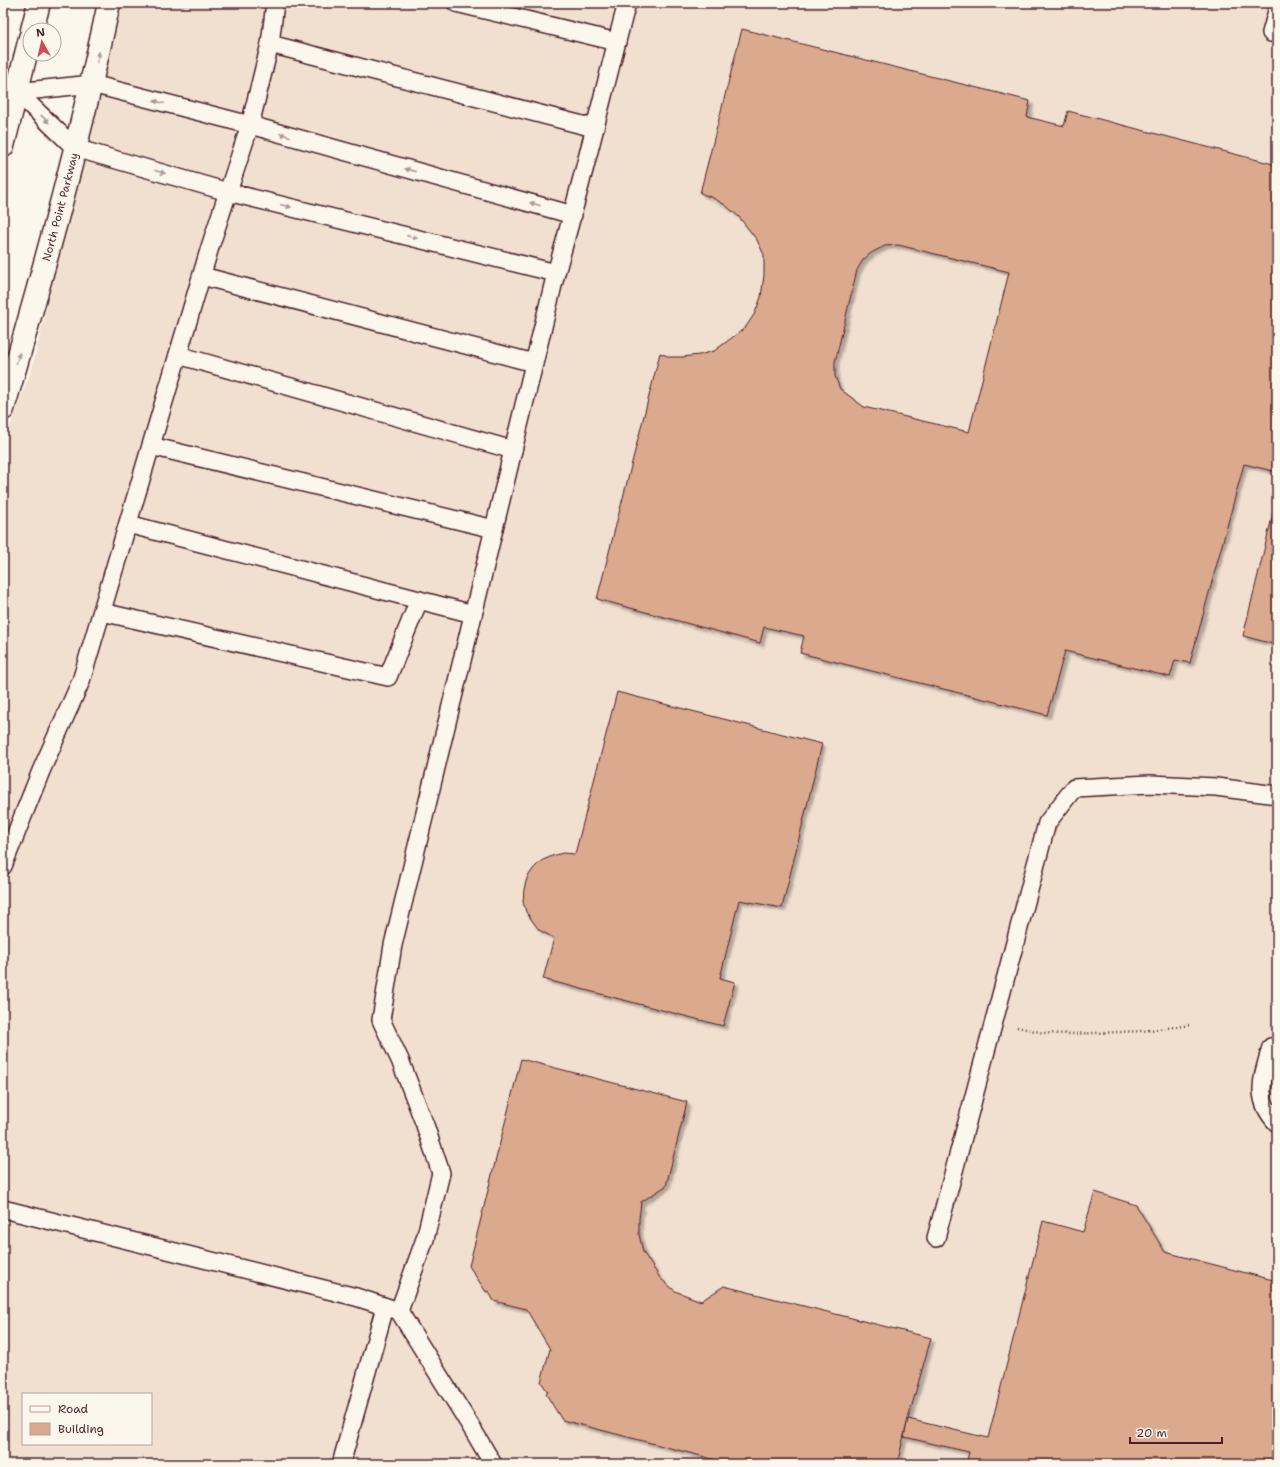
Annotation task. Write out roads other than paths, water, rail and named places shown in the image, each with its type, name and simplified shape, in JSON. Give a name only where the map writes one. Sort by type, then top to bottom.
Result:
[{"type":"street","points":[[34,22],[38,3]]},
{"type":"street","name":"North Point Parkway","points":[[3,409],[36,298],[92,84],[109,3]]},
{"type":"street","points":[[3,146],[24,62]]},
{"type":"lane","points":[[3,866],[41,771],[81,681],[202,276],[250,125],[270,44],[275,3]]},
{"type":"lane","points":[[456,3],[617,42]]},
{"type":"lane","points":[[341,1464],[392,1309],[425,1240],[441,1173],[426,1125],[400,1060],[381,1020],[393,945],[556,273],[573,215],[627,3]]},
{"type":"lane","points":[[1271,33],[1277,10],[1277,3]]},
{"type":"lane","points":[[270,44],[594,128]]},
{"type":"lane","points":[[17,92],[92,84],[250,125],[573,215]]},
{"type":"lane","points":[[17,92],[75,148],[228,192],[556,273]]},
{"type":"lane","points":[[202,276],[534,362]]},
{"type":"lane","points":[[178,355],[513,450]]},
{"type":"lane","points":[[151,446],[494,529]]},
{"type":"lane","points":[[128,524],[473,614]]},
{"type":"lane","points":[[102,612],[388,677],[419,600]]},
{"type":"lane","points":[[936,1238],[1047,823],[1074,788],[1150,784],[1216,787],[1277,795]]},
{"type":"lane","points":[[1271,1047],[1261,1090],[1265,1108],[1277,1123]]},
{"type":"lane","points":[[3,1209],[356,1297],[392,1309],[470,1425],[493,1464]]}]
